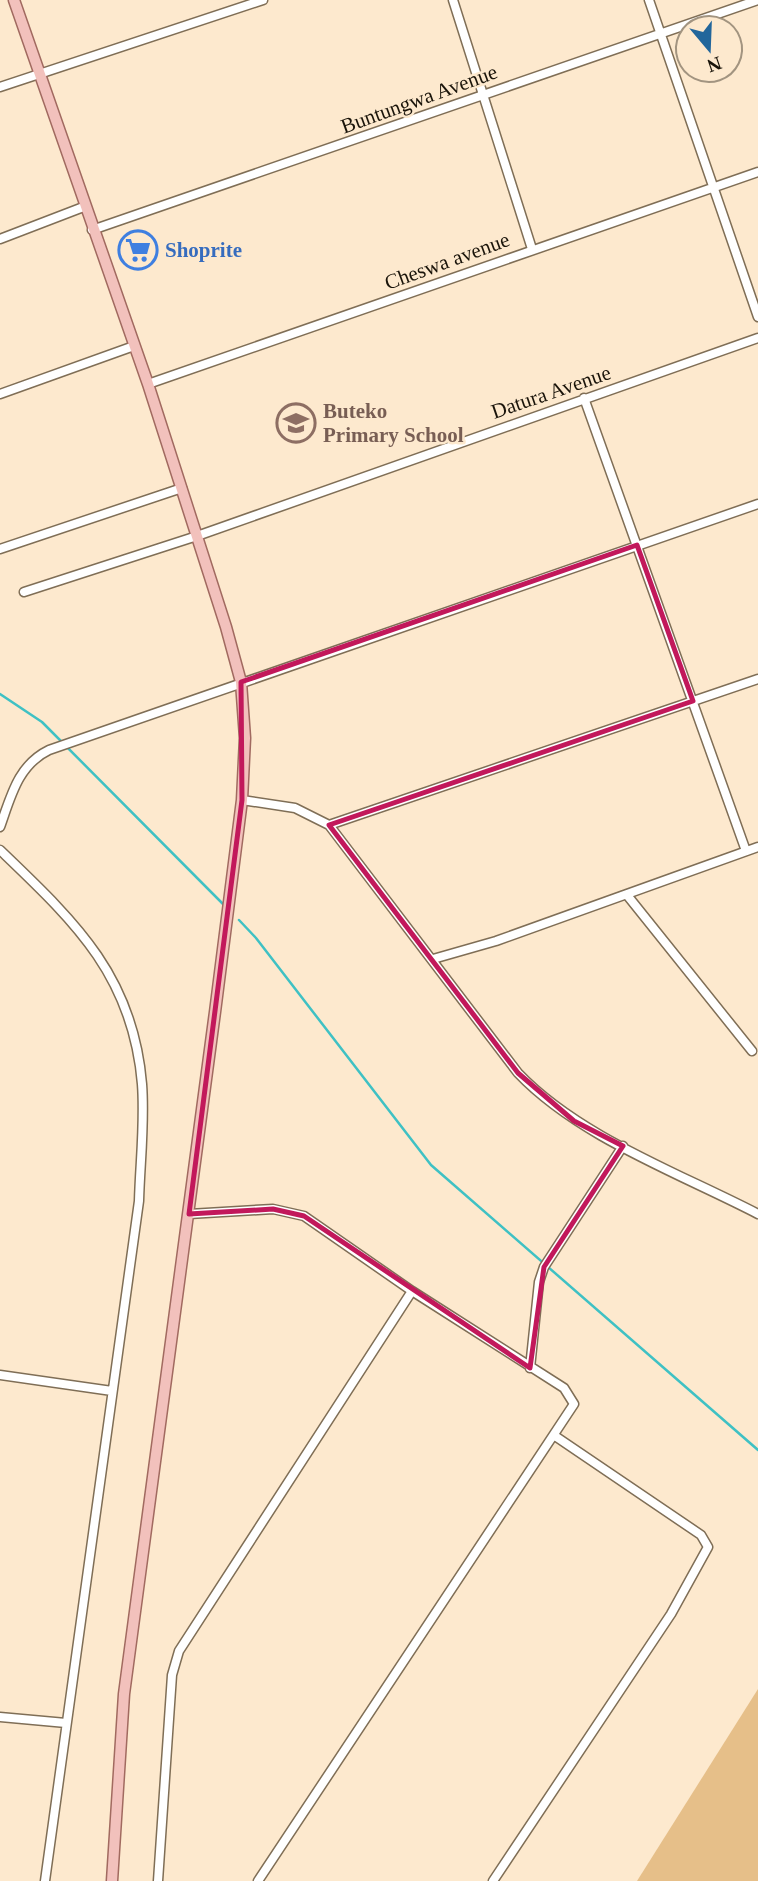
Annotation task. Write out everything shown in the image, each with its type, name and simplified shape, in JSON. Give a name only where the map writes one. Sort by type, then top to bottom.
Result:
[{"type":"main road","points":[[14,0],[92,230],[148,384],[197,536],[241,682],[244,738],[242,800],[125,1681],[112,1881]]},
{"type":"street","points":[[0,87],[263,0]]},
{"type":"street","points":[[453,0],[532,249]]},
{"type":"street","points":[[649,0],[758,317]]},
{"type":"street","name":"Buntungwa Avenue","points":[[92,230],[758,0]]},
{"type":"street","name":"Cheswa avenue","points":[[148,384],[758,172]]},
{"type":"street","points":[[0,239],[86,206]]},
{"type":"street","name":"Datura Avenue","points":[[24,592],[197,536],[758,338]]},
{"type":"street","points":[[0,394],[134,346]]},
{"type":"street","points":[[584,398],[746,851]]},
{"type":"street","points":[[0,549],[182,488]]},
{"type":"street","points":[[0,827],[16,784],[26,766],[35,757],[65,744],[758,504]]},
{"type":"street","points":[[329,825],[758,679]]},
{"type":"street","points":[[242,800],[295,807],[329,825],[518,1073],[541,1098],[574,1121],[758,1214]]},
{"type":"street","points":[[433,959],[626,895],[758,847]]},
{"type":"street","points":[[0,850],[81,930],[98,954],[124,1003],[138,1055],[142,1095],[139,1201],[44,1881]]},
{"type":"street","points":[[626,895],[752,1051]]},
{"type":"street","points":[[530,1368],[539,1282],[553,1254],[623,1146]]},
{"type":"street","points":[[189,1214],[273,1209],[291,1212],[323,1228],[412,1291],[564,1388],[573,1399],[573,1409],[258,1881]]},
{"type":"street","points":[[158,1881],[172,1675],[179,1651],[412,1291]]},
{"type":"street","points":[[0,1375],[112,1391]]},
{"type":"street","points":[[493,1881],[671,1614],[708,1547],[701,1535],[555,1436]]},
{"type":"street","points":[[0,1717],[66,1723]]},
{"type":"highlighted area","points":[[637,545],[693,701],[329,825],[518,1073],[574,1121],[623,1146],[544,1267],[530,1368],[304,1216],[273,1209],[189,1214],[242,800],[241,682]]},
{"type":"shaded area","points":[[758,1689],[758,1881],[637,1881]]},
{"type":"waterway","points":[[0,694],[42,722],[223,904]]},
{"type":"waterway","points":[[239,920],[256,938],[431,1165],[758,1450]]},
{"type":"place","name":"Shoprite","points":[[138,250]]},
{"type":"place","name":"Buteko Primary School","points":[[296,423]]}]
